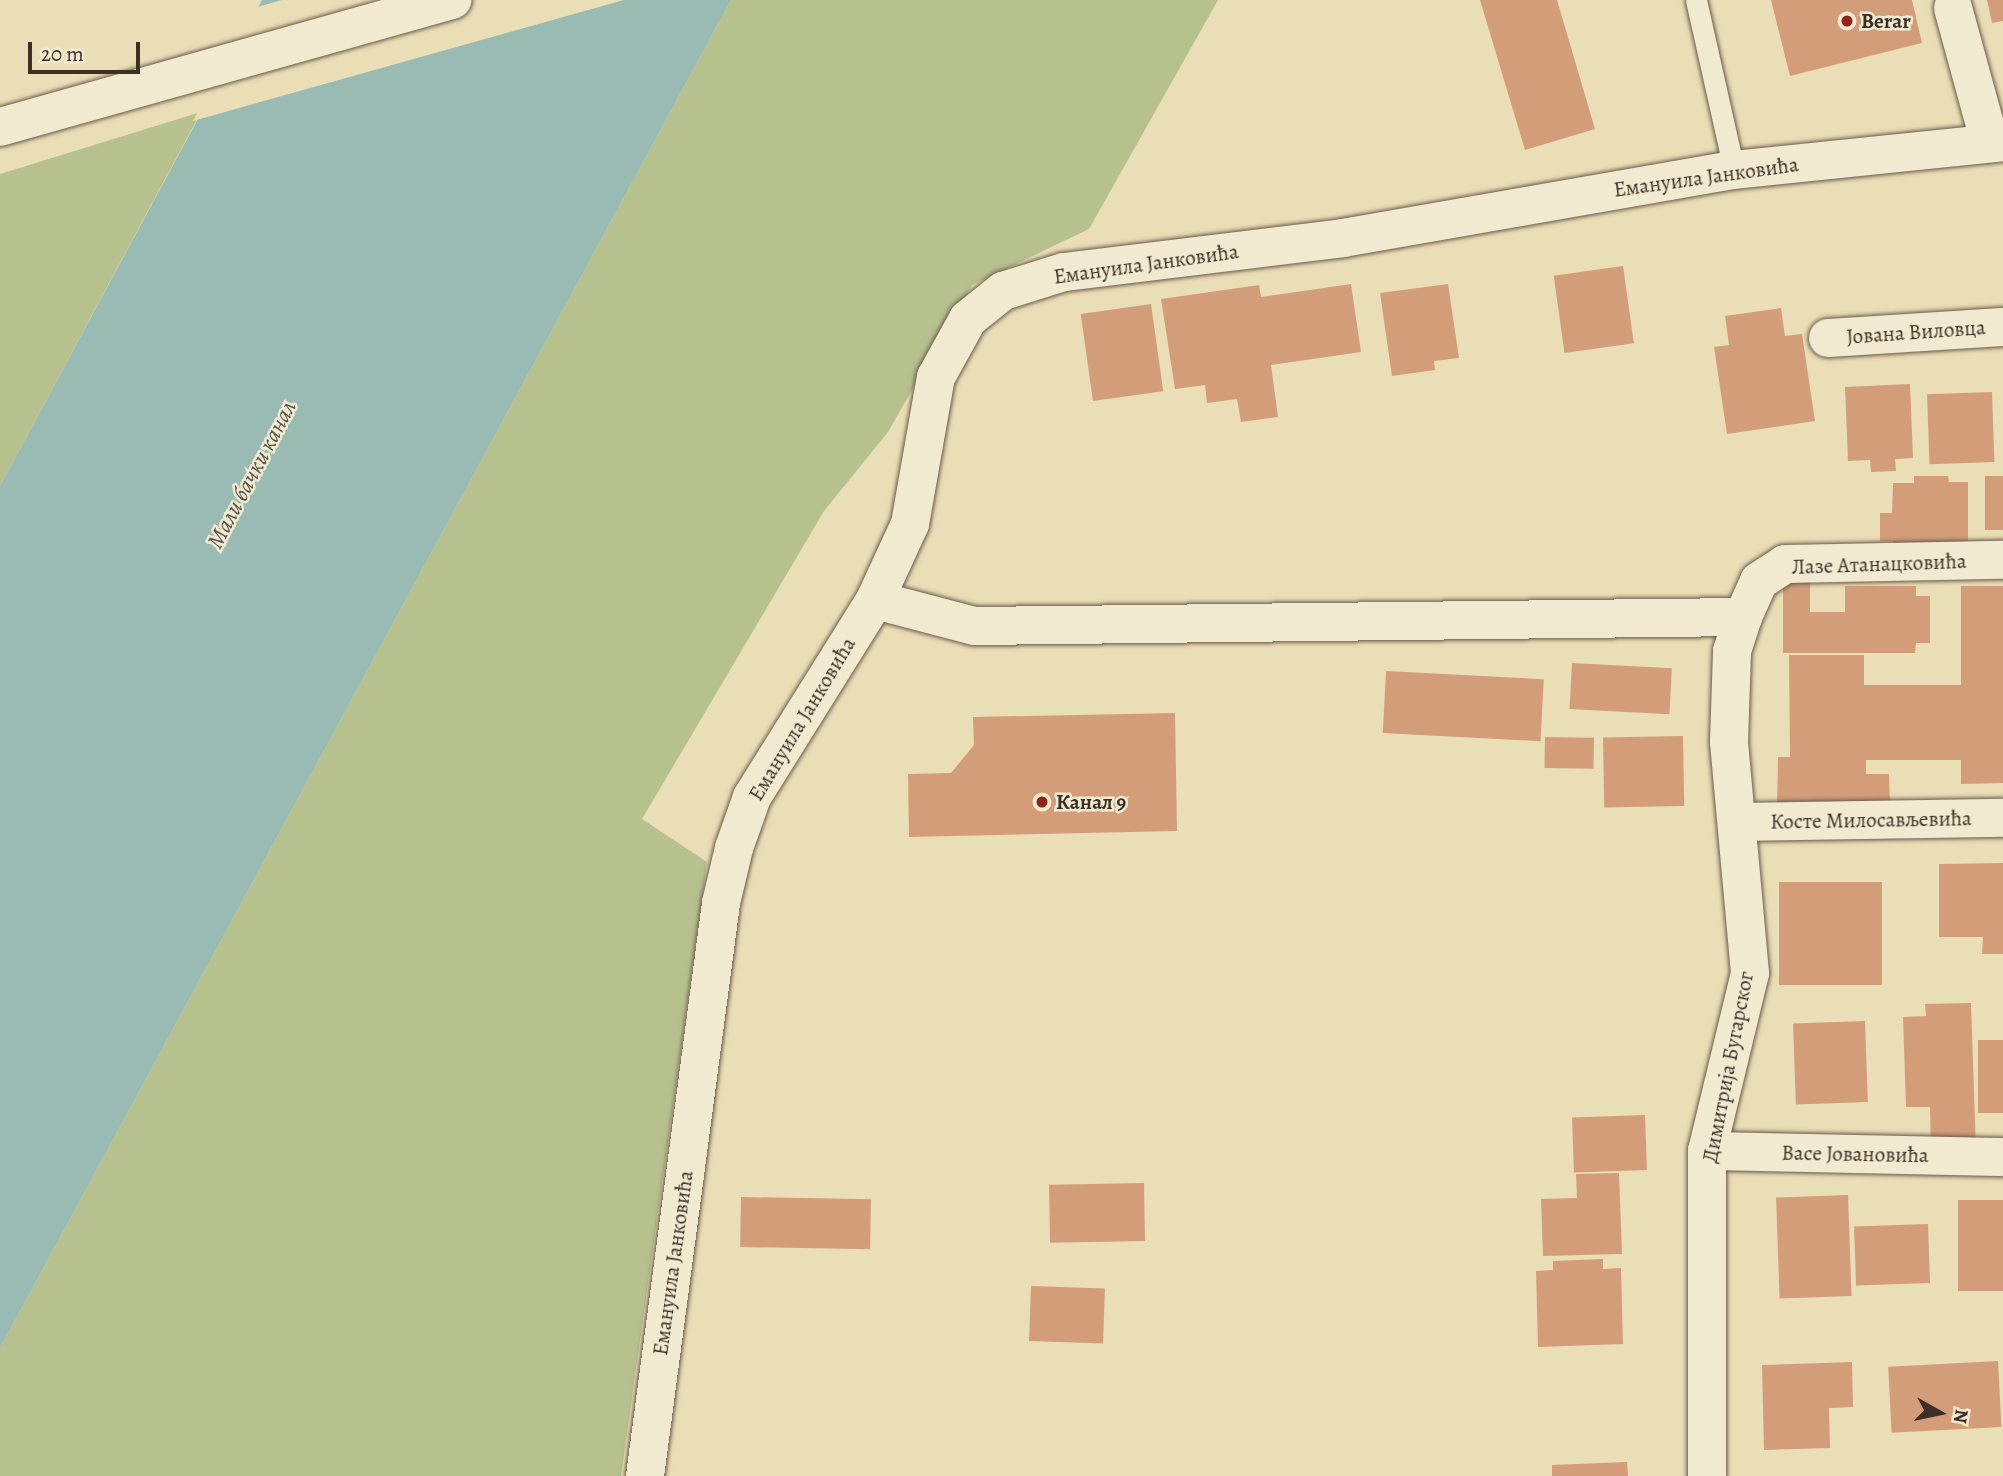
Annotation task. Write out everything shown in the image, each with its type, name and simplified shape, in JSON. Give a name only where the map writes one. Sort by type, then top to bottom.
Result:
[{"type":"street","points":[[0,127],[453,0]]},
{"type":"street","points":[[1953,8],[1996,143]]},
{"type":"street","name":"Емануила Јанковића","points":[[645,1476],[721,903],[734,848],[752,797],[875,600],[910,524],[936,377],[968,319],[1003,291],[1064,272],[1343,238],[1734,170],[1996,143]]},
{"type":"street","name":"Јована Виловца","points":[[1828,338],[2003,327]]},
{"type":"street","name":"Лазе Атанацковића","points":[[1759,581],[1785,565],[2003,561]]},
{"type":"street","name":"Димитрија Бугарског","points":[[1707,1476],[1707,1151],[1750,973],[1740,822],[1729,742],[1732,651],[1759,581]]},
{"type":"street","points":[[875,600],[974,625],[1743,617]]},
{"type":"street","name":"Косте Милосављевића","points":[[1740,822],[2003,818]]},
{"type":"street","name":"Васе Јовановића","points":[[1707,1151],[2003,1157]]},
{"type":"lane","points":[[1696,0],[1734,170]]},
{"type":"green space","points":[[731,0],[1218,0],[1089,229],[972,285],[888,432],[824,511],[642,819],[707,862],[621,1476],[0,1476],[0,1348]]},
{"type":"green space","points":[[201,112],[0,486],[0,174]]},
{"type":"water","name":"Мали бачки канал","points":[[262,0],[731,0],[0,1348],[0,486]]},
{"type":"pier","points":[[282,0],[624,0],[193,121],[254,8]]},
{"type":"building","points":[[1480,0],[1557,0],[1595,129],[1525,150]]},
{"type":"building","name":"Berar","points":[[1771,0],[1912,0],[1922,43],[1790,76]]},
{"type":"building","points":[[1987,0],[2003,0],[2003,21],[1992,23]]},
{"type":"building","points":[[1623,266],[1634,343],[1565,353],[1554,276]]},
{"type":"building","points":[[1351,284],[1361,352],[1271,365],[1278,417],[1241,422],[1237,399],[1207,403],[1205,385],[1175,389],[1161,299],[1259,285],[1261,297]]},
{"type":"building","points":[[1448,284],[1459,358],[1434,361],[1435,370],[1392,376],[1380,293]]},
{"type":"building","points":[[1151,304],[1163,391],[1093,401],[1081,314]]},
{"type":"building","points":[[1781,308],[1785,336],[1802,334],[1815,421],[1727,434],[1714,347],[1729,345],[1725,316]]},
{"type":"building","points":[[1910,384],[1913,458],[1895,459],[1896,471],[1871,472],[1870,460],[1848,461],[1845,387]]},
{"type":"building","points":[[1992,392],[1994,462],[1929,464],[1927,394]]},
{"type":"building","points":[[1914,476],[1948,476],[1949,482],[1968,482],[1968,549],[1893,549],[1893,541],[1880,541],[1880,513],[1892,513],[1893,483],[1914,483]]},
{"type":"building","points":[[1985,476],[2003,476],[2003,530],[1985,530]]},
{"type":"building","points":[[1810,582],[1810,612],[1845,612],[1845,586],[1916,586],[1916,596],[1930,596],[1930,643],[1916,643],[1915,653],[1783,653],[1783,583]]},
{"type":"building","points":[[1961,586],[2003,586],[2003,783],[1961,784],[1961,760],[1866,760],[1866,774],[1889,774],[1890,807],[1777,807],[1778,757],[1790,757],[1789,655],[1864,655],[1864,685],[1961,685]]},
{"type":"building","points":[[1572,663],[1672,668],[1669,714],[1570,709]]},
{"type":"building","points":[[1386,671],[1544,679],[1541,741],[1383,733]]},
{"type":"building","name":"Канал 9","points":[[1175,713],[1177,831],[909,837],[908,774],[951,773],[974,745],[973,717]]},
{"type":"building","points":[[1683,736],[1684,806],[1604,807],[1603,737]]},
{"type":"building","points":[[1545,737],[1594,738],[1593,769],[1544,768]]},
{"type":"building","points":[[2003,863],[2003,954],[1982,954],[1983,937],[1939,937],[1939,864]]},
{"type":"building","points":[[1779,882],[1882,882],[1882,985],[1779,985]]},
{"type":"building","points":[[1971,1003],[1976,1150],[1931,1152],[1930,1107],[1906,1107],[1903,1017],[1926,1016],[1925,1004]]},
{"type":"building","points":[[1865,1021],[1868,1102],[1796,1104],[1793,1024]]},
{"type":"building","points":[[1978,1040],[2003,1040],[2003,1113],[1978,1113]]},
{"type":"building","points":[[1645,1115],[1647,1170],[1574,1173],[1572,1118]]},
{"type":"building","points":[[1619,1173],[1622,1254],[1543,1256],[1541,1199],[1577,1198],[1576,1174]]},
{"type":"building","points":[[1144,1183],[1145,1241],[1050,1243],[1049,1185]]},
{"type":"building","points":[[1848,1195],[1852,1296],[1780,1298],[1776,1198]]},
{"type":"building","points":[[741,1197],[871,1199],[870,1249],[740,1247]]},
{"type":"building","points":[[1958,1200],[2003,1200],[2003,1291],[1958,1291]]},
{"type":"building","points":[[1928,1224],[1930,1283],[1856,1286],[1854,1227]]},
{"type":"building","points":[[1603,1259],[1603,1269],[1621,1268],[1623,1344],[1538,1347],[1536,1271],[1553,1270],[1553,1261]]},
{"type":"building","points":[[1031,1286],[1105,1289],[1103,1344],[1029,1341]]},
{"type":"building","points":[[1998,1361],[2001,1427],[1892,1433],[1888,1367]]},
{"type":"building","points":[[1852,1362],[1853,1407],[1829,1408],[1830,1448],[1764,1450],[1762,1365]]},
{"type":"building","points":[[1627,1462],[1628,1476],[1552,1476],[1552,1465]]},
{"type":"place","name":"Berar","points":[[1847,21]]},
{"type":"place","name":"Канал 9","points":[[1042,802]]}]
